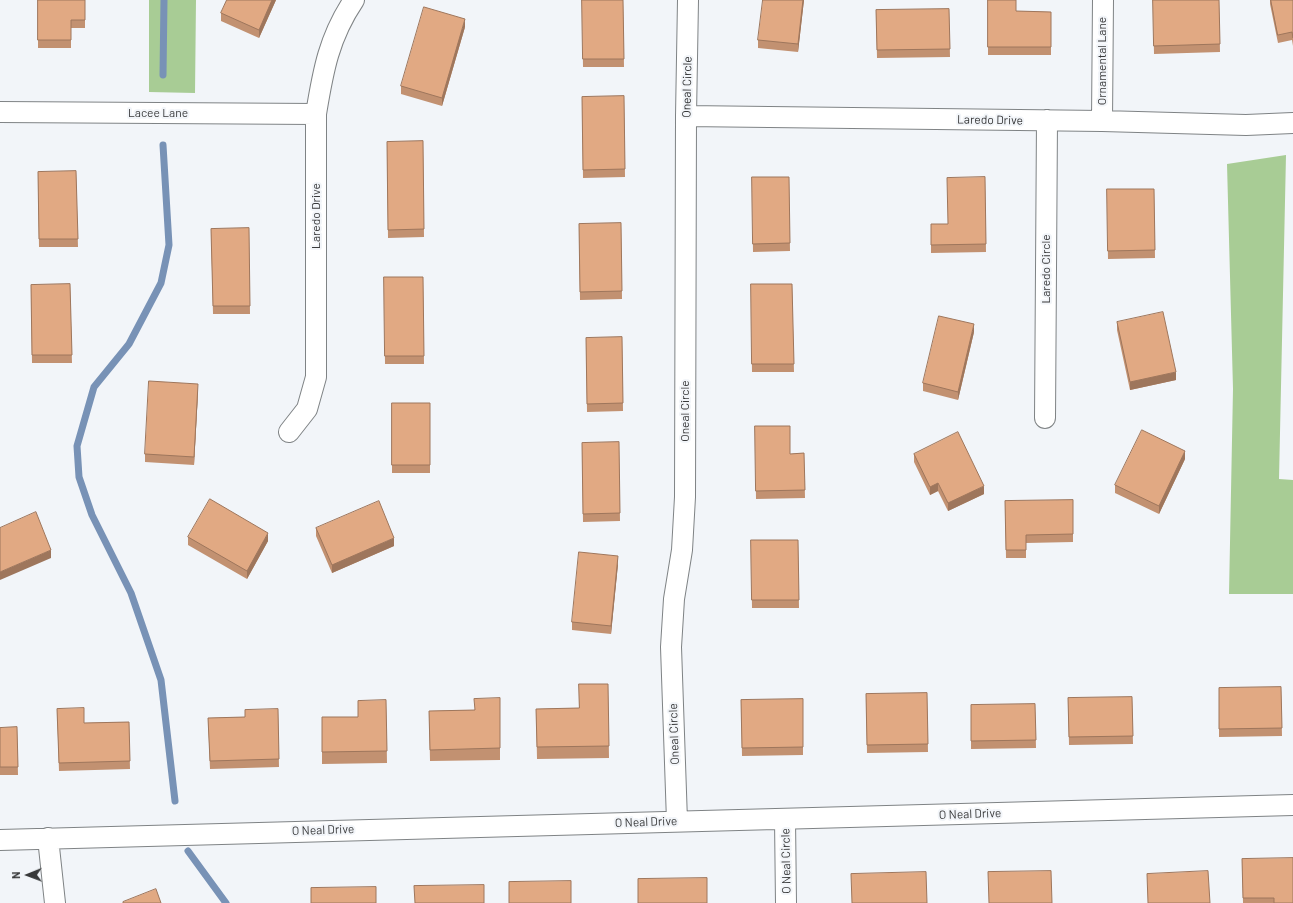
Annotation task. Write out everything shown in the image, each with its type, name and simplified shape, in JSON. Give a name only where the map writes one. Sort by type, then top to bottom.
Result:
[{"type":"street","name":"Laredo Drive","points":[[289,432],[307,409],[316,377],[316,114],[322,72],[333,39],[345,13],[354,0]]},
{"type":"street","name":"Oneal Circle","points":[[677,821],[670,647],[674,599],[682,550],[685,497],[686,116],[688,0]]},
{"type":"street","name":"Ornamental Lane","points":[[1102,121],[1103,0]]},
{"type":"street","name":"Lacee Lane","points":[[0,112],[316,114]]},
{"type":"street","name":"Laredo Drive","points":[[686,116],[1047,120],[1246,125],[1293,122]]},
{"type":"street","name":"Laredo Circle","points":[[1045,418],[1047,120]]},
{"type":"street","name":"O Neal Drive","points":[[0,840],[1293,804]]},
{"type":"street","name":"O Neal Circle","points":[[785,819],[786,903]]},
{"type":"street","points":[[48,838],[55,903]]},
{"type":"green space","points":[[149,0],[196,0],[195,93],[149,92]]},
{"type":"green space","points":[[1286,155],[1279,479],[1293,480],[1293,594],[1229,594],[1233,389],[1227,164]]},
{"type":"building","points":[[38,0],[85,0],[85,20],[71,20],[71,40],[38,40]]},
{"type":"building","points":[[227,0],[272,0],[259,30],[221,13]]},
{"type":"building","points":[[582,0],[623,0],[624,59],[583,59]]},
{"type":"building","points":[[763,0],[803,0],[798,44],[758,40]]},
{"type":"building","points":[[988,0],[1016,0],[1016,11],[1051,12],[1051,47],[988,47]]},
{"type":"building","points":[[1153,0],[1219,0],[1220,44],[1154,46]]},
{"type":"building","points":[[1271,0],[1293,0],[1293,38],[1292,32],[1278,35]]},
{"type":"building","points":[[424,7],[465,19],[442,98],[401,86]]},
{"type":"building","points":[[949,9],[950,49],[877,50],[876,10]]},
{"type":"building","points":[[624,96],[625,169],[583,170],[582,97]]},
{"type":"building","points":[[423,141],[424,229],[388,230],[387,142]]},
{"type":"building","points":[[76,171],[78,239],[39,239],[38,172]]},
{"type":"building","points":[[752,177],[789,177],[790,243],[753,244]]},
{"type":"building","points":[[985,177],[986,244],[931,245],[931,224],[948,224],[947,178]]},
{"type":"building","points":[[1107,189],[1154,189],[1155,250],[1108,251]]},
{"type":"building","points":[[621,223],[622,291],[580,292],[579,224]]},
{"type":"building","points":[[249,228],[250,306],[213,306],[211,229]]},
{"type":"building","points":[[384,277],[423,277],[424,356],[385,356]]},
{"type":"building","points":[[70,284],[72,355],[32,355],[31,285]]},
{"type":"building","points":[[751,284],[792,284],[794,364],[752,364]]},
{"type":"building","points":[[1163,312],[1176,372],[1130,382],[1117,322]]},
{"type":"building","points":[[939,316],[974,324],[958,392],[923,383]]},
{"type":"building","points":[[622,337],[623,403],[587,404],[586,338]]},
{"type":"building","points":[[149,381],[198,384],[194,457],[145,454]]},
{"type":"building","points":[[392,403],[430,403],[430,465],[392,465]]},
{"type":"building","points":[[755,426],[790,426],[790,454],[804,453],[805,490],[756,491]]},
{"type":"building","points":[[1142,430],[1185,451],[1159,506],[1115,485]]},
{"type":"building","points":[[958,432],[984,486],[948,503],[938,483],[930,487],[914,454]]},
{"type":"building","points":[[619,442],[620,513],[583,514],[582,443]]},
{"type":"building","points":[[210,499],[268,533],[247,571],[188,537]]},
{"type":"building","points":[[1073,500],[1073,534],[1026,535],[1026,550],[1006,550],[1005,501]]},
{"type":"building","points":[[379,501],[394,538],[332,565],[316,528]]},
{"type":"building","points":[[36,512],[51,550],[0,572],[0,528]]},
{"type":"building","points":[[751,540],[798,540],[799,600],[752,600]]},
{"type":"building","points":[[579,552],[618,556],[611,626],[572,622]]},
{"type":"building","points":[[579,684],[608,684],[609,746],[537,747],[536,709],[579,708]]},
{"type":"building","points":[[1281,687],[1282,728],[1219,729],[1219,688]]},
{"type":"building","points":[[927,693],[928,744],[867,745],[866,694]]},
{"type":"building","points":[[1132,697],[1133,736],[1069,737],[1068,698]]},
{"type":"building","points":[[500,698],[500,748],[430,750],[429,711],[475,710],[474,699]]},
{"type":"building","points":[[803,699],[803,747],[742,748],[741,700]]},
{"type":"building","points":[[386,700],[387,751],[322,752],[322,717],[358,717],[358,701]]},
{"type":"building","points":[[1035,704],[1036,740],[971,741],[971,705]]},
{"type":"building","points":[[84,708],[84,723],[129,722],[130,761],[59,763],[57,709]]},
{"type":"building","points":[[278,709],[279,759],[210,761],[208,718],[245,717],[245,710]]},
{"type":"building","points":[[17,727],[18,767],[0,767],[0,728]]},
{"type":"building","points":[[1293,858],[1293,903],[1274,903],[1274,898],[1243,898],[1242,859]]},
{"type":"building","points":[[1051,871],[1052,903],[989,903],[988,872]]},
{"type":"building","points":[[1208,871],[1210,903],[1148,903],[1147,874]]},
{"type":"building","points":[[926,872],[927,903],[852,903],[851,874]]},
{"type":"building","points":[[707,878],[707,903],[638,903],[638,879]]},
{"type":"building","points":[[571,881],[571,903],[509,903],[509,882]]},
{"type":"building","points":[[484,885],[484,903],[415,903],[414,886]]},
{"type":"building","points":[[376,887],[376,903],[311,903],[311,888]]},
{"type":"building","points":[[156,889],[161,903],[123,903],[123,902]]},
{"type":"waterway","points":[[163,75],[164,0]]},
{"type":"waterway","points":[[163,145],[169,245],[161,283],[129,344],[94,387],[77,446],[79,477],[92,515],[131,593],[161,680],[175,801]]},
{"type":"waterway","points":[[188,851],[226,903]]}]
